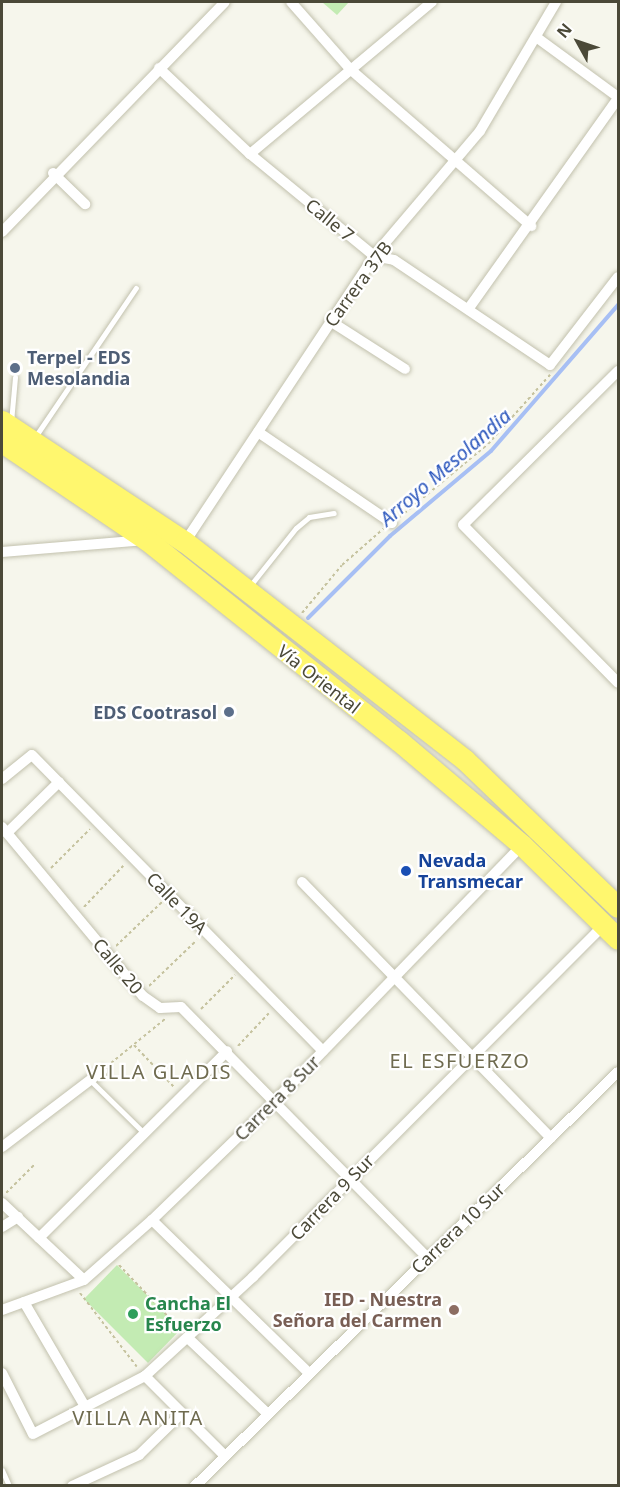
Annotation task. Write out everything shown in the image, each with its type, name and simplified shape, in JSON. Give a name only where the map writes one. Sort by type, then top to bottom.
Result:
[{"type":"highway","name":"Vía Oriental","points":[[5,430],[32,441],[185,542],[247,589],[465,760],[618,907]]},
{"type":"highway","name":"Vía Oriental","points":[[5,430],[147,540],[522,845],[611,932]]},
{"type":"street","points":[[2,231],[53,173],[225,2]]},
{"type":"street","points":[[291,2],[350,69],[531,226]]},
{"type":"street","points":[[250,154],[432,2]]},
{"type":"street","name":"Carrera 37B","points":[[185,542],[374,256],[459,162],[556,2]]},
{"type":"street","points":[[469,308],[531,226],[618,98],[536,37]]},
{"type":"street","name":"Calle 7","points":[[159,68],[250,154],[374,256],[394,260],[469,308],[550,365]]},
{"type":"street","points":[[53,173],[85,204]]},
{"type":"street","points":[[550,365],[618,277]]},
{"type":"street","points":[[330,321],[405,369]]},
{"type":"street","points":[[618,371],[463,525],[618,683]]},
{"type":"street","points":[[258,432],[392,523]]},
{"type":"street","points":[[2,552],[147,540]]},
{"type":"street","name":"Calle 19A","points":[[2,779],[32,755],[323,1051]]},
{"type":"street","points":[[4,830],[59,782]]},
{"type":"street","name":"Calle 20","points":[[4,830],[141,994],[160,1008],[181,1006]]},
{"type":"street","name":"Carrera 8 Sur","points":[[2,1310],[84,1280],[152,1220],[273,1103],[522,845]]},
{"type":"street","points":[[302,882],[470,1059],[550,1138]]},
{"type":"street","name":"Carrera 9 Sur","points":[[2,1373],[33,1434],[87,1410],[144,1376],[189,1339],[470,1059],[611,932]]},
{"type":"street","points":[[181,1006],[273,1103],[428,1258]]},
{"type":"street","points":[[39,1238],[182,1095],[228,1053]]},
{"type":"street","points":[[2,1147],[102,1071]]},
{"type":"street","name":"Carrera 10 Sur","points":[[195,1485],[618,1072]]},
{"type":"street","points":[[2,1203],[84,1280]]},
{"type":"street","points":[[2,1227],[18,1217]]},
{"type":"street","points":[[152,1220],[309,1373]]},
{"type":"street","points":[[24,1302],[87,1410]]},
{"type":"street","points":[[189,1339],[268,1414]]},
{"type":"street","points":[[144,1376],[225,1456]]},
{"type":"street","points":[[72,1485],[139,1455],[181,1414]]},
{"type":"lane","points":[[32,441],[136,288]]},
{"type":"lane","points":[[5,430],[15,377]]},
{"type":"lane","points":[[247,589],[296,528],[309,517],[334,513]]},
{"type":"lane","points":[[90,1080],[144,1133]]},
{"type":"lane","points":[[2,1470],[9,1485]]},
{"type":"path","points":[[294,626],[342,565],[488,444],[540,390],[551,375],[550,365]]},
{"type":"path","points":[[43,876],[98,822]]},
{"type":"path","points":[[76,916],[132,857]]},
{"type":"path","points":[[108,954],[169,894]]},
{"type":"path","points":[[141,994],[206,932]]},
{"type":"path","points":[[192,1018],[242,968]]},
{"type":"path","points":[[228,1053],[277,1004]]},
{"type":"path","points":[[102,1071],[181,1006]]},
{"type":"path","points":[[134,1045],[182,1095]]},
{"type":"path","points":[[2,1197],[35,1164]]},
{"type":"path","points":[[111,1256],[189,1339]]},
{"type":"path","points":[[72,1284],[144,1376]]},
{"type":"green space","points":[[322,2],[349,2],[337,15]]},
{"type":"green space","name":"Cancha El Esfuerzo","points":[[117,1265],[181,1329],[148,1363],[84,1299]]},
{"type":"waterway","name":"Arroyo Mesolandia","points":[[308,618],[390,536],[491,451],[618,305]]},
{"type":"place","name":"Terpel - EDS Mesolandia","points":[[15,368]]},
{"type":"place","name":"EDS Cootrasol","points":[[229,712]]},
{"type":"place","name":"Nevada Transmecar","points":[[406,871]]},
{"type":"place","name":"IED - Nuestra Señora del Carmen","points":[[454,1310]]},
{"type":"place","name":"Cancha El Esfuerzo","points":[[133,1314]]},
{"type":"district","name":"EL ESFUERZO","points":[[460,1060]]},
{"type":"district","name":"VILLA GLADIS","points":[[159,1071]]},
{"type":"district","name":"VILLA ANITA","points":[[138,1417]]}]
